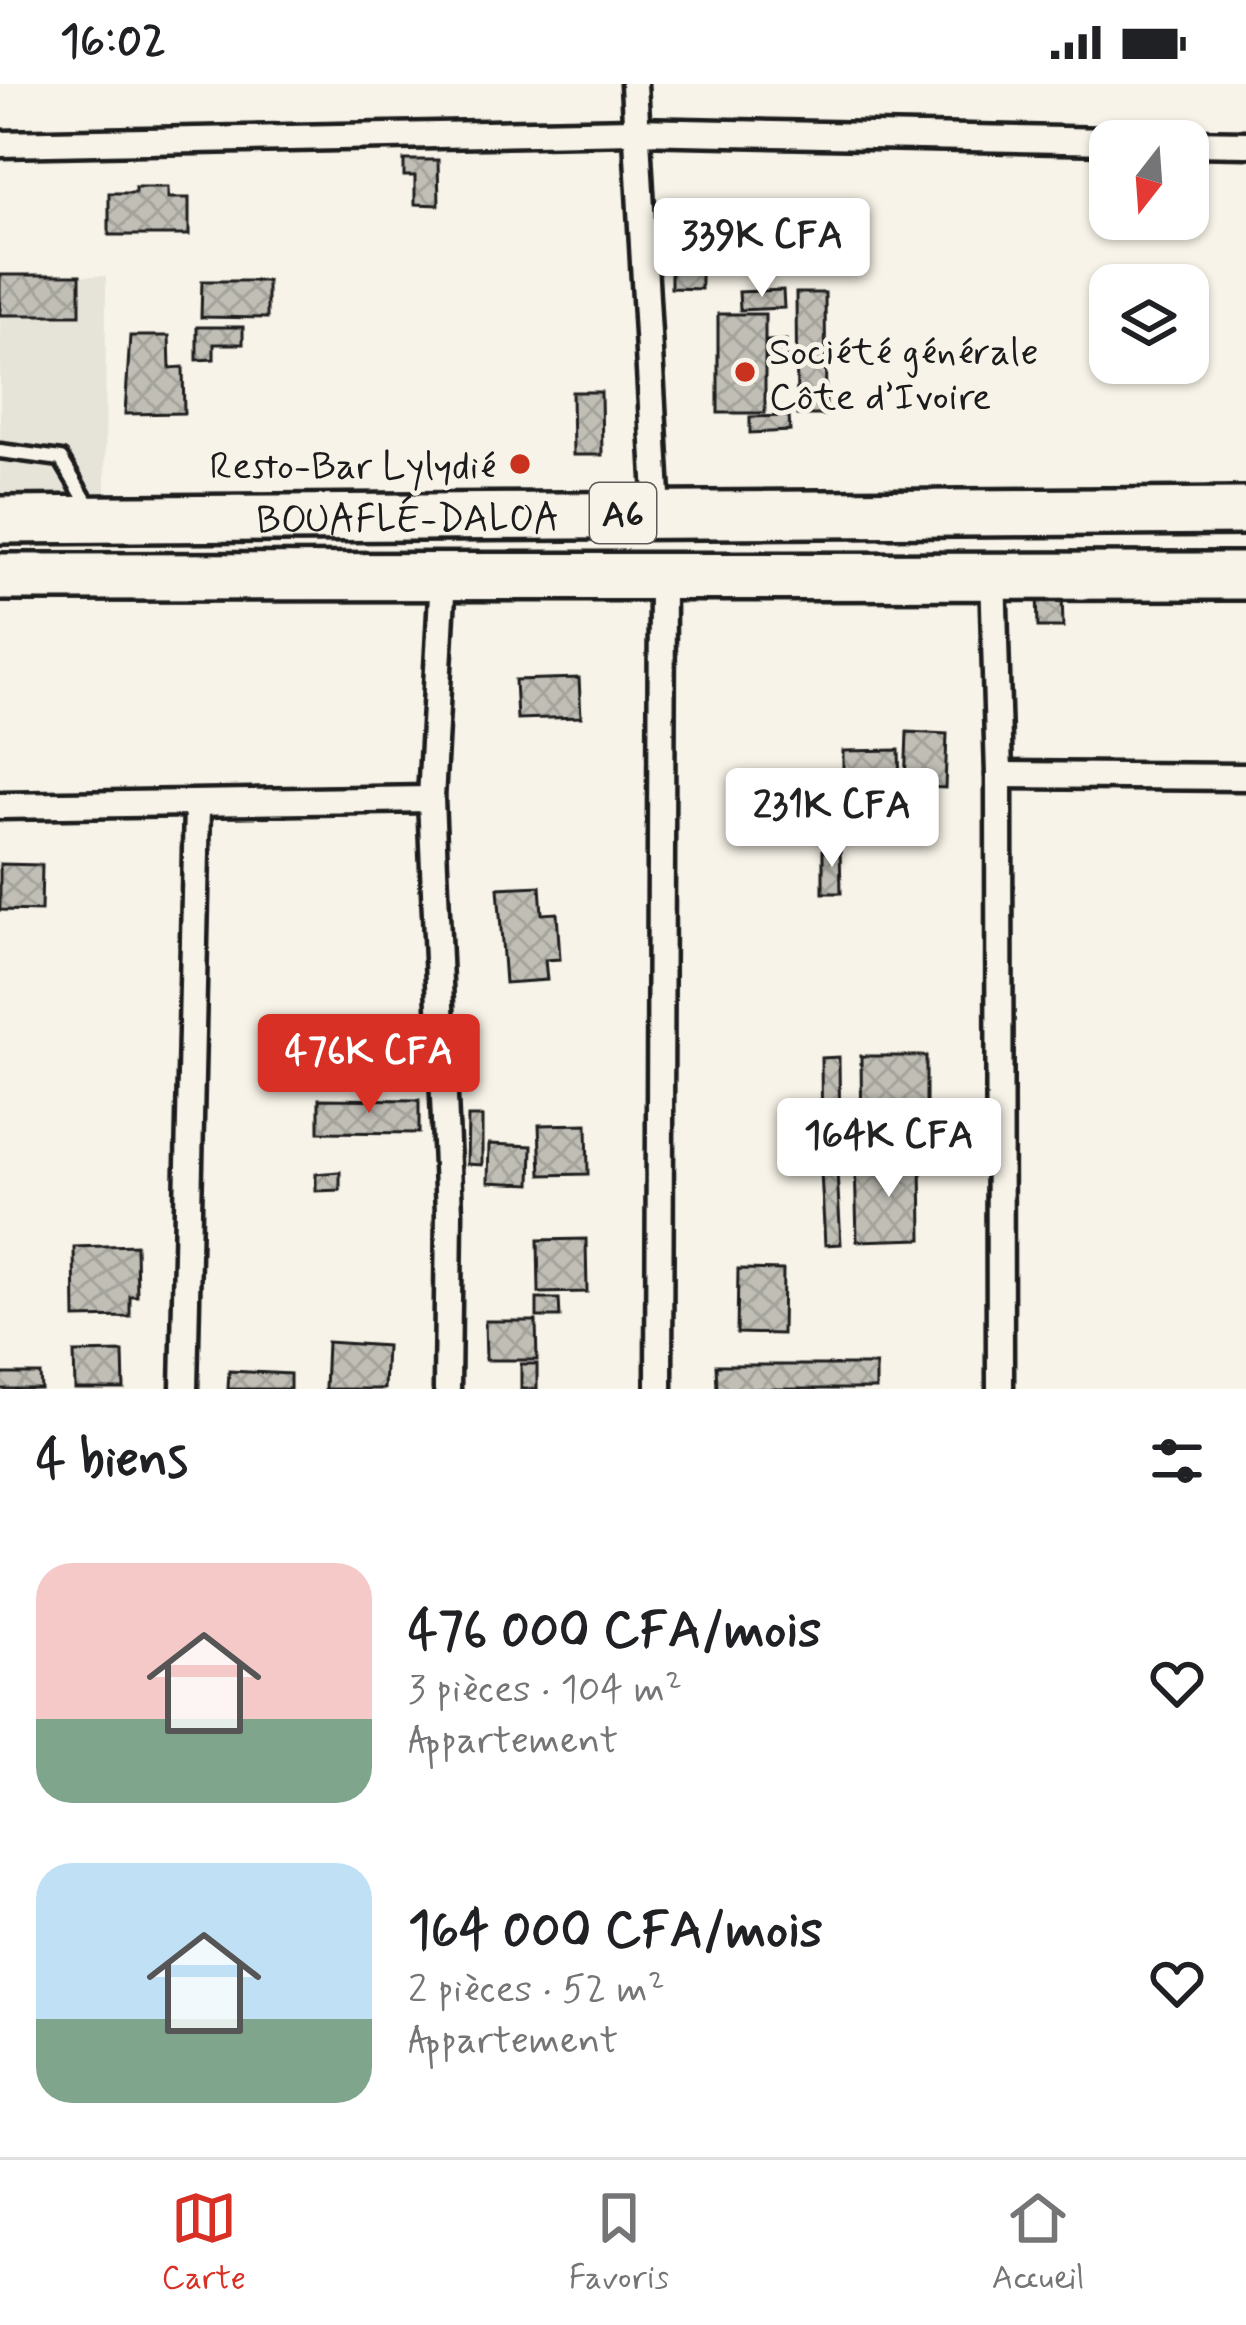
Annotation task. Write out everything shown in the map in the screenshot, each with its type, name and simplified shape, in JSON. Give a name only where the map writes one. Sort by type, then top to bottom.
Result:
[{"type":"highway","name":"BOUAFLÉ-DALOA","points":[[0,520],[1246,511]]},
{"type":"highway","name":"BOUAFLÉ-DALOA","points":[[0,577],[1246,576]]},
{"type":"street","points":[[634,84],[658,513]]},
{"type":"street","points":[[0,144],[634,131],[1089,141]]},
{"type":"street","points":[[1209,143],[1246,144]]},
{"type":"street","points":[[993,573],[1000,776],[1000,1389]]},
{"type":"street","points":[[443,576],[431,800],[449,1212],[447,1389]]},
{"type":"street","points":[[658,1389],[662,576]]},
{"type":"street","points":[[1000,776],[1246,777]]},
{"type":"street","points":[[0,806],[431,800]]},
{"type":"street","points":[[184,1389],[197,806]]},
{"type":"lane","points":[[0,451],[62,459],[96,517]]},
{"type":"shaded area","points":[[0,275],[106,276],[105,511],[0,511]]},
{"type":"building","points":[[404,160],[438,160],[439,205],[415,204],[415,176],[404,176]]},
{"type":"building","points":[[135,187],[168,187],[168,198],[189,198],[189,235],[109,235],[109,193],[135,193]]},
{"type":"building","points":[[671,271],[701,273],[701,289],[671,288]]},
{"type":"building","points":[[0,275],[80,275],[80,315],[0,315]]},
{"type":"building","points":[[202,281],[267,281],[267,318],[201,317]]},
{"type":"building","points":[[783,290],[784,308],[740,310],[739,292]]},
{"type":"building","points":[[796,293],[825,293],[826,415],[797,415]]},
{"type":"building","points":[[718,314],[765,314],[765,413],[718,413]]},
{"type":"building","points":[[197,327],[243,327],[243,344],[214,344],[214,359],[197,360]]},
{"type":"building","points":[[130,336],[169,336],[170,368],[183,367],[184,413],[125,414]]},
{"type":"building","points":[[786,340],[788,360],[768,361],[767,341]]},
{"type":"building","points":[[572,392],[601,392],[602,455],[573,455]]},
{"type":"building","points":[[789,416],[790,431],[750,433],[750,417]]},
{"type":"building","points":[[1062,592],[1063,627],[1038,627],[1037,593]]},
{"type":"building","points":[[579,678],[581,717],[517,719],[515,680]]},
{"type":"building","points":[[907,732],[947,734],[945,788],[905,786]]},
{"type":"building","points":[[899,750],[900,788],[843,789],[843,751]]},
{"type":"building","points":[[823,847],[840,847],[841,893],[823,893]]},
{"type":"building","points":[[0,864],[42,865],[41,911],[0,910]]},
{"type":"building","points":[[540,886],[542,914],[557,913],[560,959],[545,960],[547,980],[505,983],[498,888]]},
{"type":"building","points":[[319,1032],[408,1033],[408,1071],[318,1070]]},
{"type":"building","points":[[861,1056],[926,1056],[926,1143],[862,1143]]},
{"type":"building","points":[[839,1057],[840,1146],[822,1146],[821,1058]]},
{"type":"building","points":[[319,1099],[419,1100],[419,1133],[319,1132]]},
{"type":"building","points":[[468,1117],[482,1117],[482,1165],[467,1164]]},
{"type":"building","points":[[587,1124],[588,1174],[541,1175],[539,1125]]},
{"type":"building","points":[[489,1144],[532,1146],[531,1184],[488,1182]]},
{"type":"building","points":[[820,1153],[836,1153],[841,1244],[825,1245]]},
{"type":"building","points":[[921,1159],[922,1239],[857,1241],[855,1161]]},
{"type":"building","points":[[340,1172],[340,1190],[316,1191],[316,1174]]},
{"type":"building","points":[[586,1239],[587,1292],[539,1293],[538,1240]]},
{"type":"building","points":[[136,1245],[137,1296],[130,1296],[130,1317],[75,1318],[74,1247]]},
{"type":"building","points":[[738,1269],[783,1270],[782,1334],[737,1333]]},
{"type":"building","points":[[537,1299],[559,1299],[560,1317],[537,1317]]},
{"type":"building","points":[[485,1321],[536,1321],[537,1360],[486,1360]]},
{"type":"building","points":[[327,1342],[386,1346],[384,1389],[325,1389]]},
{"type":"building","points":[[123,1352],[124,1389],[75,1389],[74,1353]]},
{"type":"building","points":[[521,1364],[537,1364],[537,1389],[521,1389]]},
{"type":"building","points":[[716,1365],[876,1365],[876,1389],[717,1389]]},
{"type":"building","points":[[229,1371],[290,1374],[290,1389],[228,1389]]},
{"type":"building","points":[[0,1374],[40,1374],[41,1389],[0,1389]]},
{"type":"place","name":"Société générale Côte d’Ivoire","points":[[745,372]]},
{"type":"place","name":"Resto-Bar Lylydié","points":[[520,464]]}]
